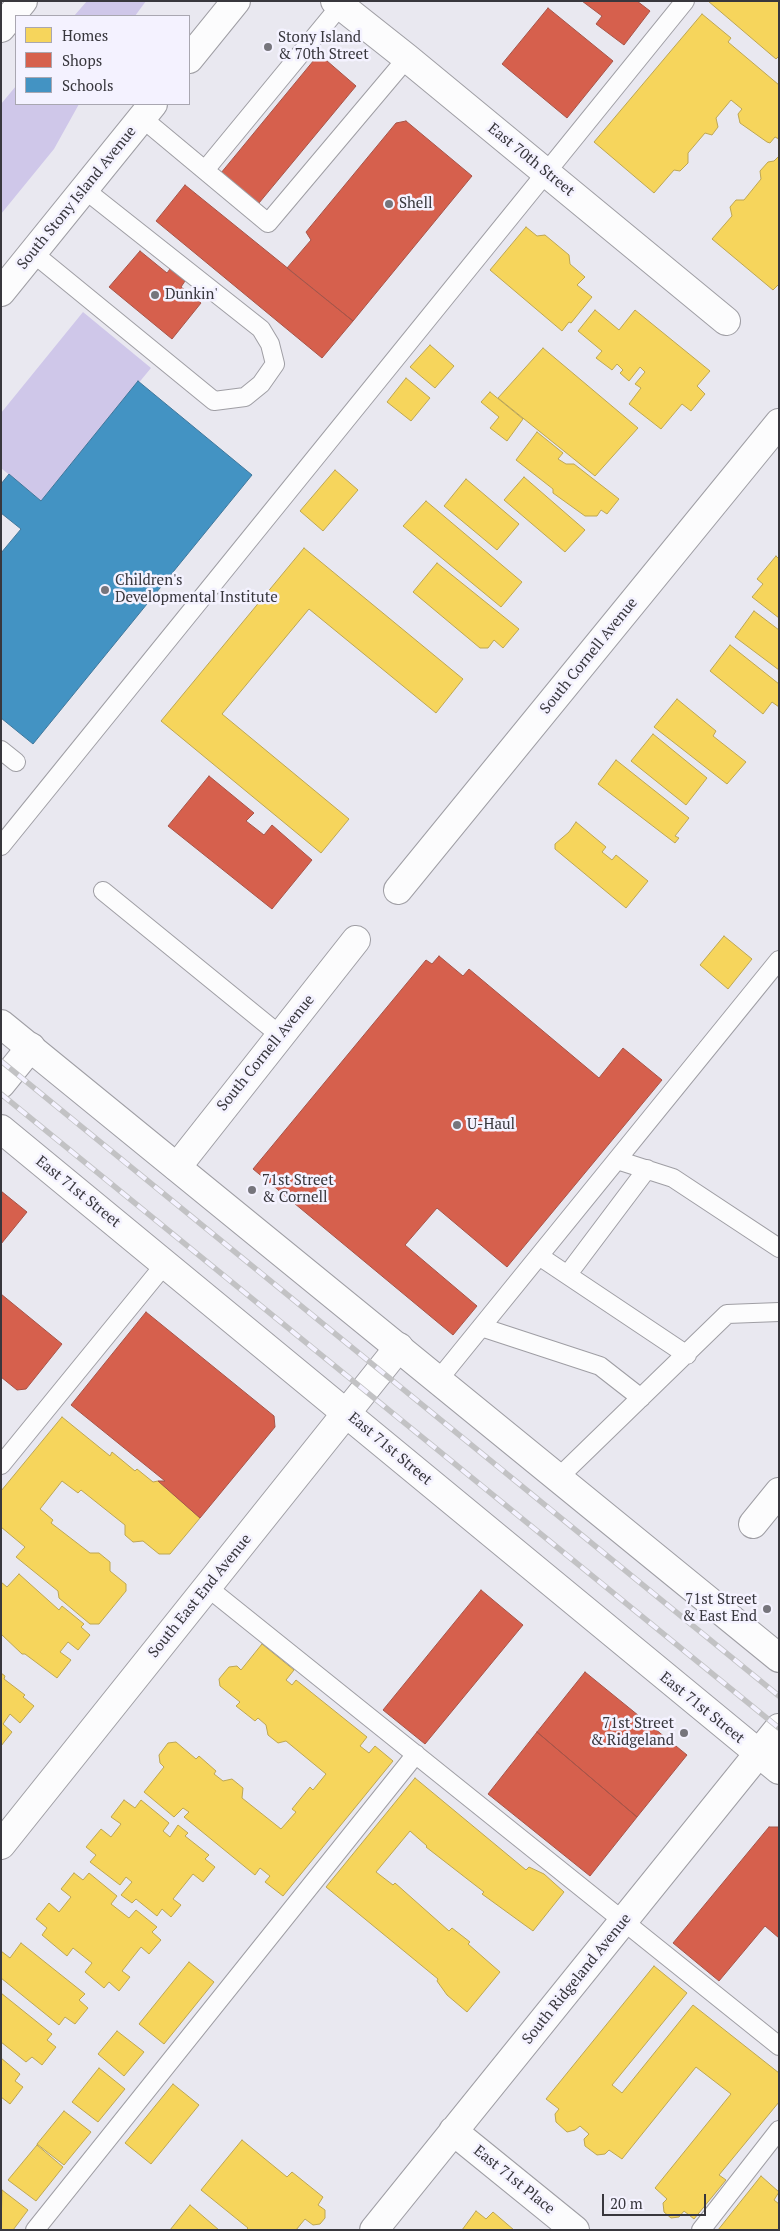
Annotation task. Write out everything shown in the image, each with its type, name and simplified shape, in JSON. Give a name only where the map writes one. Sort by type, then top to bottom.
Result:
[{"type":"main road","points":[[1,28],[23,1]]},
{"type":"main road","points":[[190,59],[236,1]]},
{"type":"main road","name":"East 70th Street","points":[[338,4],[726,320]]},
{"type":"main road","name":"South Stony Island Avenue","points":[[1,292],[148,111]]},
{"type":"main road","name":"South Cornell Avenue","points":[[398,890],[779,423]]},
{"type":"main road","name":"South Cornell Avenue","points":[[177,1167],[356,940]]},
{"type":"main road","points":[[1,1024],[779,1658]]},
{"type":"main road","points":[[1,1084],[31,1047]]},
{"type":"main road","name":"East 71st Street","points":[[1,1129],[768,1762]]},
{"type":"main road","name":"South East End Avenue","points":[[1,1844],[399,1347]]},
{"type":"main road","points":[[753,1524],[779,1492]]},
{"type":"main road","name":"South Ridgeland Avenue","points":[[374,2230],[624,1921],[768,1762],[779,1728]]},
{"type":"main road","name":"East 71st Place","points":[[453,2131],[574,2230]]},
{"type":"lane","points":[[1,846],[685,1]]},
{"type":"lane","points":[[205,170],[338,4]]},
{"type":"lane","points":[[148,111],[205,170],[268,224],[406,58]]},
{"type":"lane","points":[[33,253],[214,401],[245,397],[261,384],[274,364],[270,344],[261,329],[84,189]]},
{"type":"lane","points":[[1,750],[16,762]]},
{"type":"lane","points":[[102,891],[281,1036]]},
{"type":"lane","points":[[439,1379],[779,960]]},
{"type":"lane","points":[[616,1160],[673,1178],[779,1248]]},
{"type":"lane","points":[[568,1274],[646,1169]]},
{"type":"lane","points":[[539,1256],[687,1354]]},
{"type":"lane","points":[[1,1465],[165,1264]]},
{"type":"lane","points":[[557,1479],[585,1449],[641,1398],[727,1314],[779,1312]]},
{"type":"lane","points":[[481,1327],[600,1366],[641,1398]]},
{"type":"lane","points":[[207,1587],[779,2046]]},
{"type":"lane","points":[[35,2230],[416,1754]]},
{"type":"lane","points":[[701,2230],[779,2130]]},
{"type":"shaded area","points":[[87,1],[146,1],[136,15],[75,15]]},
{"type":"shaded area","points":[[15,87],[15,105],[78,105],[54,149],[1,214],[1,104]]},
{"type":"shaded area","points":[[83,312],[151,368],[41,501],[1,468],[1,413]]},
{"type":"building: Homes","points":[[708,1],[779,1],[779,56],[776,59]]},
{"type":"building: Homes","points":[[702,14],[731,38],[728,42],[779,85],[779,139],[775,137],[770,143],[767,142],[740,123],[738,114],[742,109],[731,100],[716,118],[718,127],[712,135],[705,133],[688,153],[688,163],[680,171],[674,170],[654,193],[594,142]]},
{"type":"building: Homes","points":[[779,156],[779,284],[773,290],[712,239],[732,216],[730,207],[736,200],[744,200],[761,179],[760,171],[768,162],[774,161]]},
{"type":"building: Homes","points":[[526,227],[537,236],[545,235],[569,255],[570,264],[585,277],[577,285],[592,297],[562,331],[490,270]]},
{"type":"building: Homes","points":[[595,310],[619,330],[635,310],[710,371],[697,386],[705,394],[691,411],[682,404],[661,429],[629,404],[641,388],[635,384],[645,372],[640,367],[629,381],[620,373],[623,370],[617,364],[612,370],[596,358],[602,351],[578,331]]},
{"type":"building: Homes","points":[[430,345],[454,366],[435,388],[410,367]]},
{"type":"building: Homes","points":[[543,348],[638,428],[595,476],[498,398]]},
{"type":"building: Homes","points":[[406,378],[430,398],[411,421],[387,402]]},
{"type":"building: Homes","points":[[490,392],[523,419],[507,441],[490,428],[499,417],[481,402]]},
{"type":"building: Homes","points":[[537,432],[563,453],[558,459],[566,464],[574,464],[619,499],[607,514],[601,510],[597,516],[585,516],[553,493],[553,489],[516,460]]},
{"type":"building: Homes","points":[[335,470],[358,490],[323,531],[300,511]]},
{"type":"building: Homes","points":[[524,477],[585,530],[565,552],[504,500]]},
{"type":"building: Homes","points":[[466,479],[519,524],[497,550],[444,506]]},
{"type":"building: Homes","points":[[426,501],[522,582],[501,607],[403,526]]},
{"type":"building: Homes","points":[[304,548],[463,679],[436,713],[309,609],[222,714],[349,819],[321,853],[161,721]]},
{"type":"building: Homes","points":[[776,556],[779,559],[779,618],[752,597],[763,584],[757,579]]},
{"type":"building: Homes","points":[[437,563],[519,629],[503,648],[494,640],[488,648],[480,648],[413,592]]},
{"type":"building: Homes","points":[[754,611],[779,630],[779,670],[735,637]]},
{"type":"building: Homes","points":[[730,645],[779,684],[779,707],[772,702],[763,714],[710,671]]},
{"type":"building: Homes","points":[[677,699],[716,731],[713,736],[746,762],[727,784],[654,727]]},
{"type":"building: Homes","points":[[653,734],[707,778],[686,805],[631,761]]},
{"type":"building: Homes","points":[[616,760],[689,818],[675,836],[679,838],[675,843],[598,784]]},
{"type":"building: Homes","points":[[576,822],[606,847],[602,852],[612,860],[616,855],[648,881],[626,908],[555,849],[555,844],[569,832]]},
{"type":"building: Homes","points":[[724,936],[752,959],[728,989],[700,965]]},
{"type":"building: Homes","points":[[62,1417],[110,1456],[112,1452],[135,1471],[137,1469],[153,1482],[158,1481],[200,1518],[170,1554],[159,1554],[143,1541],[133,1542],[125,1535],[125,1525],[81,1490],[78,1493],[62,1481],[40,1509],[53,1520],[51,1523],[90,1553],[99,1553],[110,1562],[110,1571],[126,1584],[126,1591],[99,1624],[90,1624],[59,1598],[58,1591],[16,1557],[25,1547],[1,1527],[1,1491]]},
{"type":"building: Homes","points":[[19,1574],[59,1610],[62,1606],[84,1624],[81,1627],[90,1635],[78,1650],[68,1642],[60,1652],[71,1660],[57,1678],[25,1654],[22,1654],[1,1634],[1,1582],[7,1587]]},
{"type":"building: Homes","points":[[262,1644],[294,1670],[286,1680],[292,1685],[296,1680],[367,1737],[360,1746],[369,1753],[375,1746],[393,1761],[283,1896],[265,1882],[270,1876],[260,1868],[255,1875],[184,1817],[189,1812],[183,1808],[174,1817],[144,1792],[164,1767],[160,1763],[159,1755],[168,1743],[176,1742],[196,1759],[199,1756],[216,1771],[214,1774],[223,1781],[232,1779],[243,1788],[242,1798],[281,1829],[296,1812],[292,1809],[310,1787],[313,1790],[326,1774],[286,1741],[278,1743],[268,1735],[266,1725],[258,1718],[255,1721],[236,1706],[240,1702],[220,1686],[219,1679],[229,1667],[237,1666],[241,1670]]},
{"type":"building: Homes","points":[[1,1673],[5,1676],[4,1679],[25,1695],[23,1697],[34,1706],[20,1723],[10,1714],[3,1724],[12,1732],[1,1746]]},
{"type":"building: Homes","points":[[415,1778],[526,1870],[529,1867],[544,1874],[564,1892],[533,1931],[482,1894],[484,1892],[426,1847],[410,1831],[376,1872],[393,1885],[395,1883],[449,1931],[452,1928],[470,1942],[468,1944],[500,1972],[467,2012],[447,1995],[437,1981],[438,1979],[326,1887]]},
{"type":"building: Homes","points":[[124,1800],[135,1808],[141,1800],[169,1823],[163,1831],[170,1837],[178,1825],[188,1833],[185,1836],[209,1855],[205,1859],[215,1867],[203,1882],[193,1874],[173,1899],[181,1905],[171,1917],[162,1909],[157,1916],[136,1899],[132,1903],[121,1895],[132,1882],[126,1877],[120,1885],[90,1862],[96,1855],[86,1847],[101,1829],[111,1837],[121,1824],[111,1817]]},
{"type":"building: Homes","points":[[74,1873],[83,1880],[89,1873],[117,1896],[111,1904],[129,1918],[136,1910],[157,1927],[152,1932],[161,1940],[149,1954],[141,1947],[122,1971],[130,1977],[119,1991],[109,1982],[104,1988],[85,1972],[92,1963],[73,1948],[67,1956],[42,1935],[47,1928],[36,1919],[49,1903],[59,1912],[71,1897],[61,1889]]},
{"type":"building: Homes","points":[[21,1943],[85,1994],[79,2000],[88,2008],[75,2024],[65,2017],[59,2025],[1,1978],[1,1951],[10,1958]]},
{"type":"building: Homes","points":[[189,1962],[214,1982],[164,2044],[139,2024]]},
{"type":"building: Homes","points":[[654,1966],[687,1993],[612,2085],[622,2093],[693,2005],[779,2073],[779,2102],[719,2175],[726,2180],[694,2219],[684,2211],[679,2217],[671,2218],[664,2212],[663,2203],[667,2199],[655,2188],[731,2094],[696,2067],[622,2159],[609,2150],[605,2154],[597,2155],[585,2146],[584,2139],[589,2134],[580,2126],[575,2130],[567,2132],[556,2122],[555,2114],[559,2109],[546,2099]]},
{"type":"building: Homes","points":[[1,1993],[52,2034],[47,2040],[56,2047],[42,2065],[32,2057],[26,2062],[1,2042]]},
{"type":"building: Homes","points":[[117,2031],[144,2052],[124,2076],[98,2054]]},
{"type":"building: Homes","points":[[1,2058],[20,2074],[15,2081],[23,2087],[10,2104],[1,2097]]},
{"type":"building: Homes","points":[[99,2068],[125,2089],[98,2122],[72,2102]]},
{"type":"building: Homes","points":[[173,2084],[199,2105],[151,2164],[125,2143]]},
{"type":"building: Homes","points":[[64,2111],[91,2132],[64,2165],[37,2144]]},
{"type":"building: Homes","points":[[242,2140],[287,2177],[292,2172],[323,2197],[318,2205],[325,2210],[325,2218],[320,2224],[313,2225],[305,2219],[296,2230],[246,2230],[248,2228],[201,2190]]},
{"type":"building: Homes","points":[[37,2145],[63,2167],[36,2201],[8,2180]]},
{"type":"building: Homes","points":[[761,2176],[779,2192],[774,2200],[779,2204],[779,2230],[718,2230]]},
{"type":"building: Homes","points":[[2,2190],[28,2210],[13,2230],[1,2230]]},
{"type":"building: Homes","points":[[190,2205],[219,2230],[170,2230]]},
{"type":"building: Homes","points":[[476,2211],[486,2219],[493,2212],[514,2230],[462,2230]]},
{"type":"building: Shops","points":[[582,1],[637,1],[650,11],[624,45],[596,24],[602,16]]},
{"type":"building: Shops","points":[[548,8],[613,61],[567,118],[502,64]]},
{"type":"building: Shops","points":[[319,54],[356,86],[254,209],[216,179]]},
{"type":"building: Shops","name":"Shell","points":[[406,121],[472,176],[353,321],[287,268],[311,240],[306,232],[396,123]]},
{"type":"building: Shops","points":[[185,185],[353,321],[322,358],[156,221]]},
{"type":"building: Shops","name":"Dunkin'","points":[[140,251],[167,273],[170,269],[185,281],[181,287],[201,303],[172,339],[109,287]]},
{"type":"building: Shops","points":[[209,776],[254,813],[246,821],[264,835],[272,825],[312,860],[272,909],[168,826]]},
{"type":"building: Shops","name":"U-Haul","points":[[439,956],[463,976],[469,969],[599,1078],[623,1048],[662,1080],[507,1267],[437,1208],[405,1245],[477,1306],[453,1335],[253,1169],[426,960],[432,964]]},
{"type":"building: Shops","points":[[1,1191],[27,1212],[1,1244]]},
{"type":"building: Shops","points":[[1,1294],[62,1344],[26,1389],[17,1390],[1,1377]]},
{"type":"building: Shops","points":[[146,1312],[274,1416],[275,1427],[200,1518],[158,1481],[165,1481],[71,1405]]},
{"type":"building: Shops","points":[[481,1590],[523,1625],[425,1744],[383,1710]]},
{"type":"building: Shops","points":[[585,1672],[687,1755],[637,1817],[537,1732]]},
{"type":"building: Shops","points":[[537,1732],[637,1817],[590,1876],[488,1794]]},
{"type":"building: Shops","points":[[769,1827],[779,1827],[779,1938],[765,1926],[719,1981],[673,1943]]},
{"type":"building: Schools","points":[[138,381],[252,475],[33,744],[1,718],[1,553],[21,529],[1,513],[1,484],[9,474],[41,501]]},
{"type":"railway","points":[[1,1061],[779,1696]]},
{"type":"railway","points":[[1,1094],[779,1728]]},
{"type":"place","name":"Stony Island & 70th Street","points":[[268,47]]},
{"type":"place","name":"Shell","points":[[389,204]]},
{"type":"place","name":"Dunkin'","points":[[155,295]]},
{"type":"place","name":"Children's Developmental Institute","points":[[105,590]]},
{"type":"place","name":"U-Haul","points":[[457,1125]]},
{"type":"place","name":"71st Street & Cornell","points":[[252,1190]]},
{"type":"place","name":"71st Street & East End","points":[[767,1609]]},
{"type":"place","name":"71st Street & Ridgeland","points":[[684,1733]]}]
